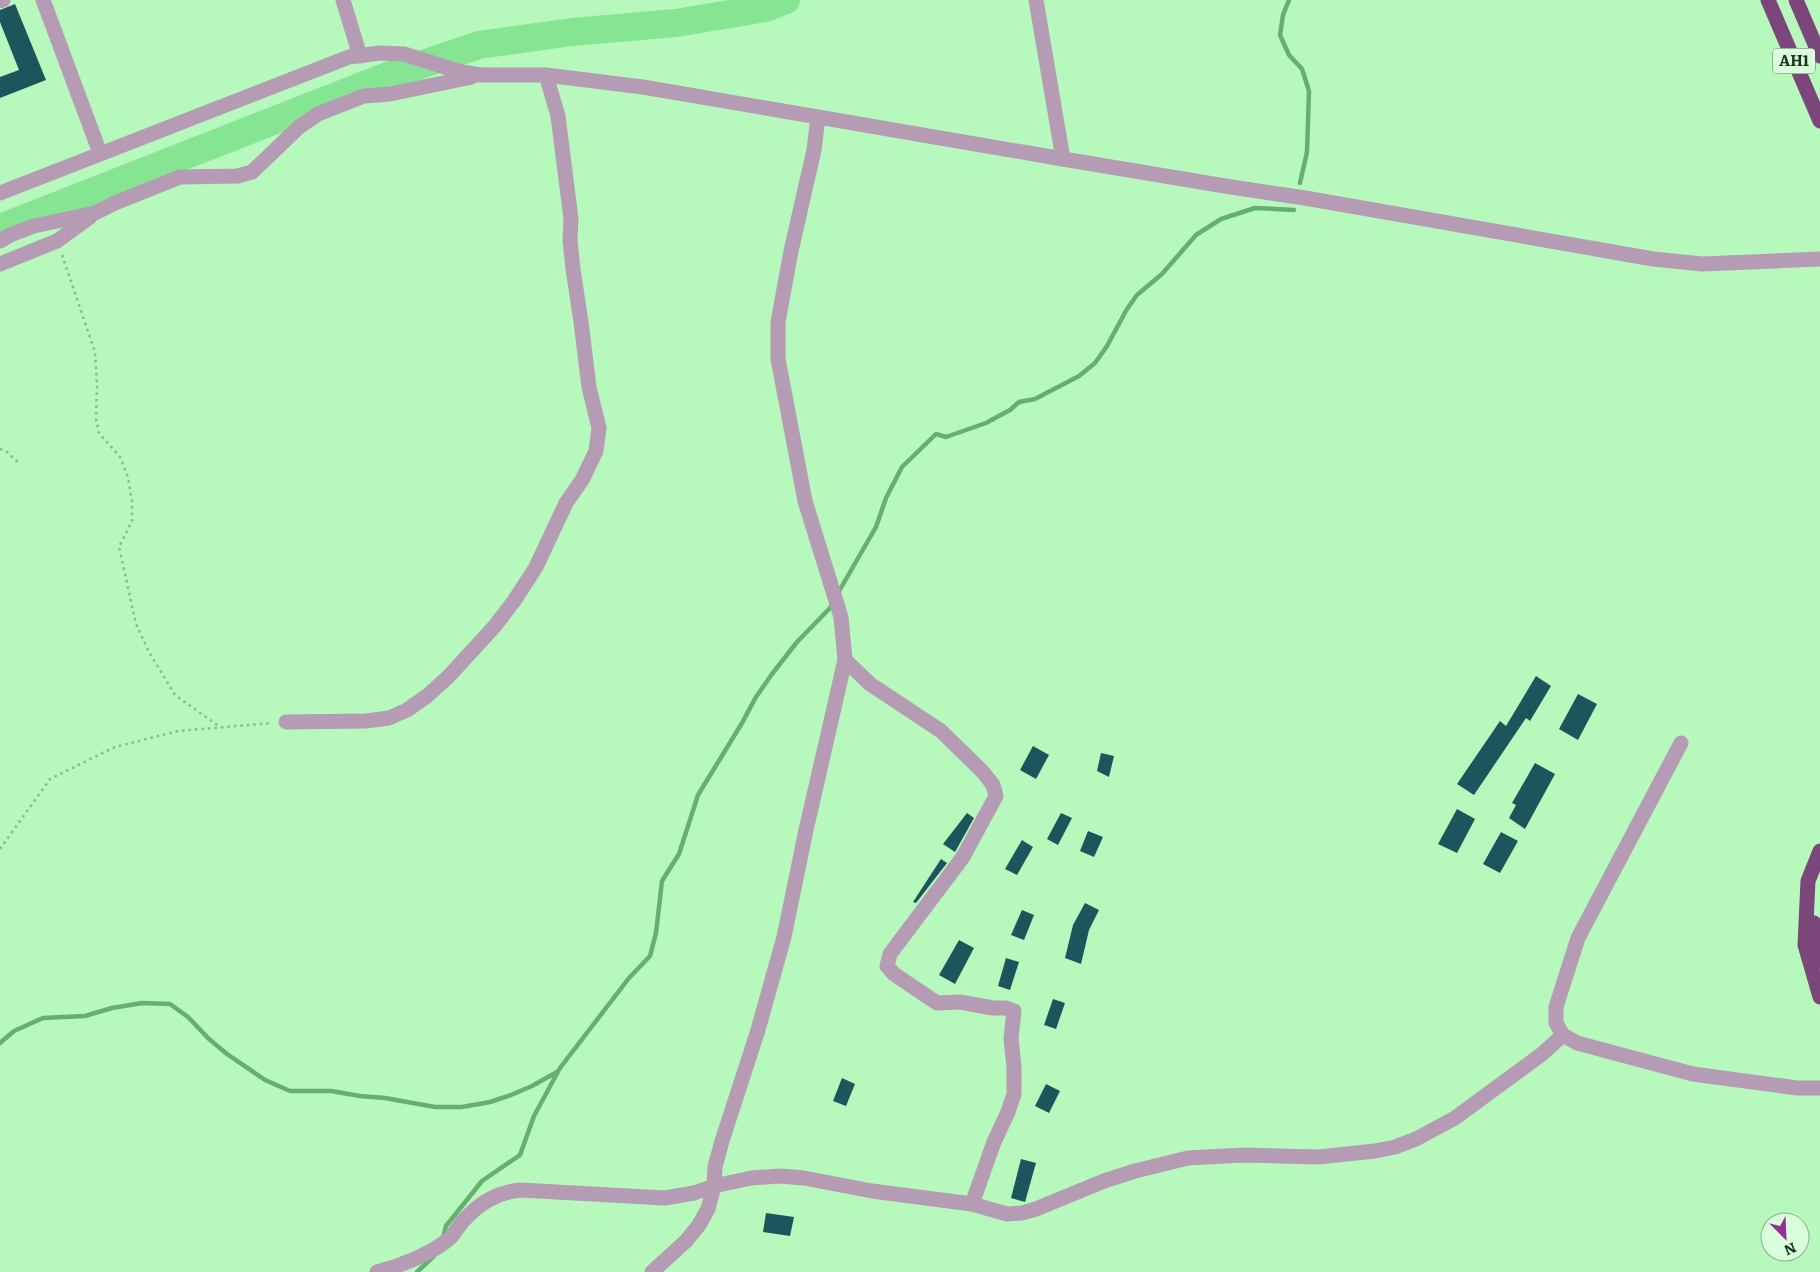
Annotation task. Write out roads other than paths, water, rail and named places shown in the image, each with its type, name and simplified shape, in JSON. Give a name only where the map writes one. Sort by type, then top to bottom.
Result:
[{"type":"highway","name":"AH1","points":[[1768,0],[1820,121]]},
{"type":"highway","name":"AH1","points":[[1796,0],[1820,56]]},
{"type":"highway","points":[[1820,851],[1808,881],[1805,945],[1820,997]]},
{"type":"highway","points":[[1820,877],[1814,914],[1820,961]]},
{"type":"street","points":[[43,0],[100,153]]},
{"type":"street","points":[[343,0],[360,56]]},
{"type":"street","points":[[1036,0],[1063,159]]},
{"type":"street","points":[[0,193],[349,57],[380,52],[404,54],[461,72],[481,75],[546,75],[643,87],[1063,159],[1305,198],[1652,259],[1702,264],[1820,259]]},
{"type":"street","points":[[0,264],[58,241],[95,213],[115,203],[180,177],[238,176],[252,172],[267,159],[282,141],[318,114],[364,96],[390,94],[481,75]]},
{"type":"street","points":[[286,722],[366,721],[389,718],[407,710],[427,696],[448,677],[494,627],[514,601],[536,567],[566,503],[582,480],[596,451],[599,428],[589,387],[572,269],[571,218],[558,116],[546,75]]},
{"type":"street","points":[[652,1272],[686,1241],[699,1225],[708,1209],[714,1186],[715,1167],[722,1141],[758,1030],[784,937],[806,830],[845,660],[841,617],[805,501],[778,359],[778,322],[791,251],[814,150],[818,117]]},
{"type":"street","points":[[0,242],[34,226],[95,213]]},
{"type":"street","points":[[845,660],[870,684],[941,732],[983,772],[993,785],[996,796],[963,857],[890,954],[887,966],[894,974],[937,1003],[960,1002],[1014,1010],[1011,1038],[1014,1094],[994,1142],[972,1204]]},
{"type":"street","points":[[1681,743],[1578,938],[1556,1007],[1556,1023],[1563,1035],[1577,1043],[1693,1074],[1797,1088],[1820,1088]]},
{"type":"street","points":[[377,1272],[430,1251],[450,1237],[464,1220],[487,1200],[503,1192],[520,1190],[665,1198],[694,1193],[714,1186],[751,1178],[780,1176],[804,1178],[872,1192],[972,1204],[1008,1214],[1036,1210],[1104,1181],[1188,1158],[1244,1155],[1318,1157],[1395,1147],[1416,1139],[1455,1118],[1542,1054],[1563,1035]]},
{"type":"waterway","points":[[0,228],[385,77],[479,45],[572,32],[676,23],[766,8],[786,0]]},
{"type":"waterway","points":[[1289,0],[1283,15],[1280,35],[1289,55],[1302,69],[1309,91],[1307,152],[1300,183]]},
{"type":"waterway","points":[[838,593],[876,527],[886,498],[902,467],[936,434],[946,437],[986,423],[1010,410],[1019,402],[1035,399],[1079,376],[1095,363],[1137,295],[1162,274],[1196,235],[1221,219],[1255,208],[1294,210]]},
{"type":"waterway","points":[[443,1238],[446,1226],[482,1181],[520,1155],[534,1116],[560,1068],[629,978],[650,956],[656,933],[662,881],[679,854],[698,795],[756,697],[772,674],[797,642],[830,608],[833,602]]},
{"type":"waterway","points":[[0,1043],[14,1031],[43,1018],[85,1016],[112,1008],[142,1003],[170,1004],[188,1017],[209,1039],[227,1054],[265,1080],[290,1091],[331,1091],[435,1107],[462,1107],[490,1102],[511,1095],[557,1072]]},
{"type":"waterway","points":[[417,1272],[434,1256]]}]
